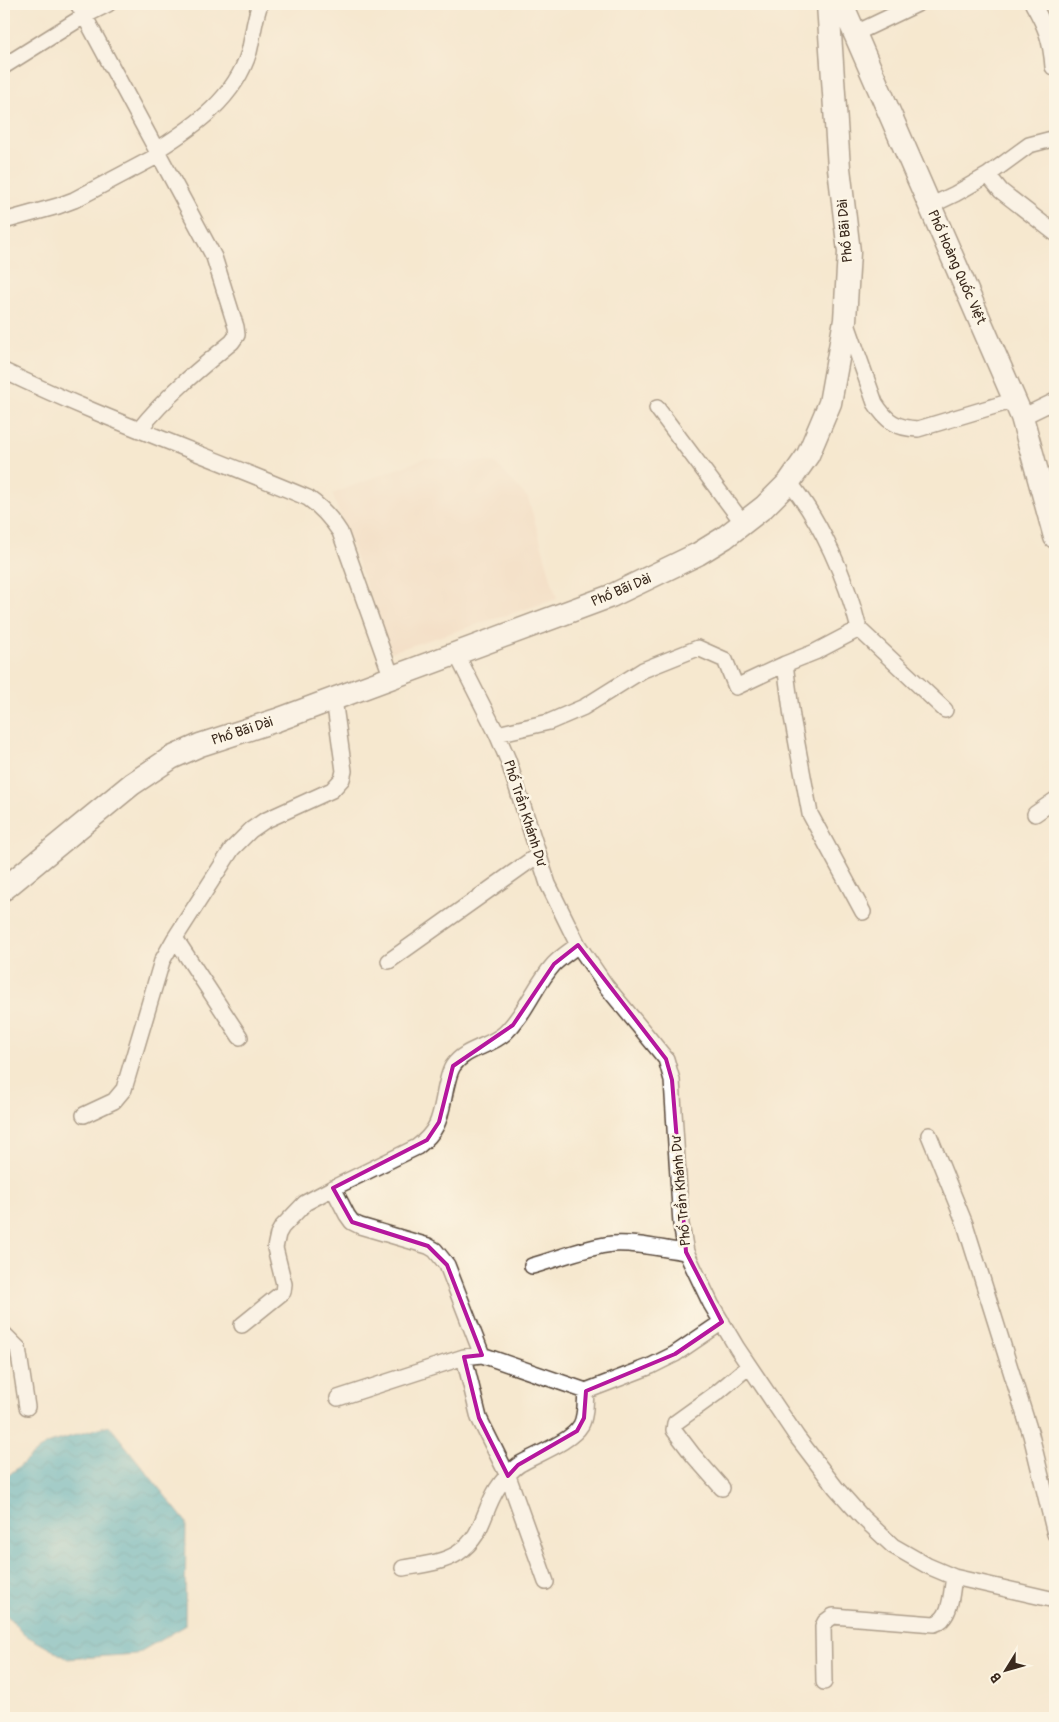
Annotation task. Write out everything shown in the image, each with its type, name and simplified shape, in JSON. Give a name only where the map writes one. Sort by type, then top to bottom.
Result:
[{"type":"street","points":[[4,66],[81,10],[108,4]]},
{"type":"street","points":[[4,221],[74,200],[158,153],[208,114],[227,94],[239,76],[249,52],[255,17],[260,4]]},
{"type":"street","name":"Phố Bãi Dài","points":[[4,889],[132,784],[171,758],[200,745],[277,720],[611,596],[698,554],[724,538],[764,507],[789,482],[808,455],[830,403],[845,320],[849,252],[839,168],[828,4]]},
{"type":"street","name":"Phố Hoàng Quốc Việt","points":[[842,4],[1019,408],[1055,537]]},
{"type":"street","points":[[856,34],[917,4]]},
{"type":"street","points":[[1033,4],[1045,25],[1052,46],[1053,67]]},
{"type":"street","points":[[81,10],[214,257],[234,318],[237,335],[232,342],[175,391],[139,430]]},
{"type":"street","points":[[930,206],[988,175],[1029,145],[1052,138],[1055,139]]},
{"type":"street","points":[[988,175],[1001,191],[1055,233]]},
{"type":"street","points":[[845,320],[875,403],[882,414],[892,423],[904,428],[918,429],[1055,401]]},
{"type":"street","points":[[4,371],[52,394],[308,498],[326,513],[340,532],[392,678]]},
{"type":"street","points":[[657,408],[743,523]]},
{"type":"street","points":[[789,482],[806,502],[827,544],[852,600],[859,629],[945,710]]},
{"type":"street","points":[[497,734],[549,722],[584,706],[643,670],[698,648],[725,660],[736,687],[815,652],[859,629]]},
{"type":"street","name":"Phố Trần Khánh Dư","points":[[456,653],[497,734],[511,768],[548,884],[578,945],[606,986],[666,1059],[672,1080],[681,1224],[686,1252],[711,1304],[749,1366],[797,1437],[836,1488],[862,1517],[893,1546],[928,1566],[954,1577],[1055,1600]]},
{"type":"street","points":[[785,664],[792,717],[810,814],[863,912]]},
{"type":"street","points":[[84,1115],[114,1101],[124,1089],[162,961],[232,849],[251,830],[264,821],[332,790],[342,779],[344,771],[334,699]]},
{"type":"street","points":[[1035,814],[1055,800]]},
{"type":"street","points":[[389,961],[538,855]]},
{"type":"street","points":[[175,938],[240,1037]]},
{"type":"street","points":[[242,1325],[283,1292],[284,1284],[275,1248],[278,1234],[282,1227],[305,1203],[417,1147],[427,1140],[439,1122],[448,1078],[453,1066],[460,1058],[497,1038],[513,1025],[554,964],[578,945]]},
{"type":"street","points":[[929,1135],[965,1224],[1031,1435],[1055,1534]]},
{"type":"street","points":[[332,1188],[347,1215],[360,1226],[428,1246],[441,1256],[447,1265],[482,1356]]},
{"type":"street","points":[[532,1266],[599,1246],[612,1244],[626,1244],[686,1252]]},
{"type":"street","points":[[338,1398],[464,1357],[482,1356],[586,1392],[651,1366],[675,1354],[722,1322]]},
{"type":"street","points":[[4,1334],[18,1348],[27,1407]]},
{"type":"street","points":[[464,1357],[479,1418],[508,1476],[546,1582]]},
{"type":"street","points":[[722,1488],[674,1430],[675,1423],[718,1392],[749,1366]]},
{"type":"street","points":[[403,1568],[441,1560],[456,1554],[469,1544],[477,1534],[497,1489],[518,1465],[576,1431],[584,1418],[586,1392]]},
{"type":"street","points":[[824,1682],[823,1626],[828,1618],[833,1616],[934,1624],[946,1615],[954,1577]]},
{"type":"highlighted area","points":[[578,945],[666,1059],[672,1080],[686,1252],[722,1322],[675,1354],[586,1391],[584,1418],[577,1431],[518,1465],[508,1476],[479,1418],[464,1357],[482,1355],[447,1265],[428,1246],[352,1222],[333,1188],[427,1140],[439,1122],[453,1066],[513,1025],[554,964]]},
{"type":"shaded area","points":[[425,458],[495,463],[528,498],[557,599],[391,652],[332,494]]},
{"type":"water","points":[[109,1425],[186,1522],[185,1626],[136,1654],[68,1659],[23,1634],[4,1612],[4,1479],[46,1444]]}]
